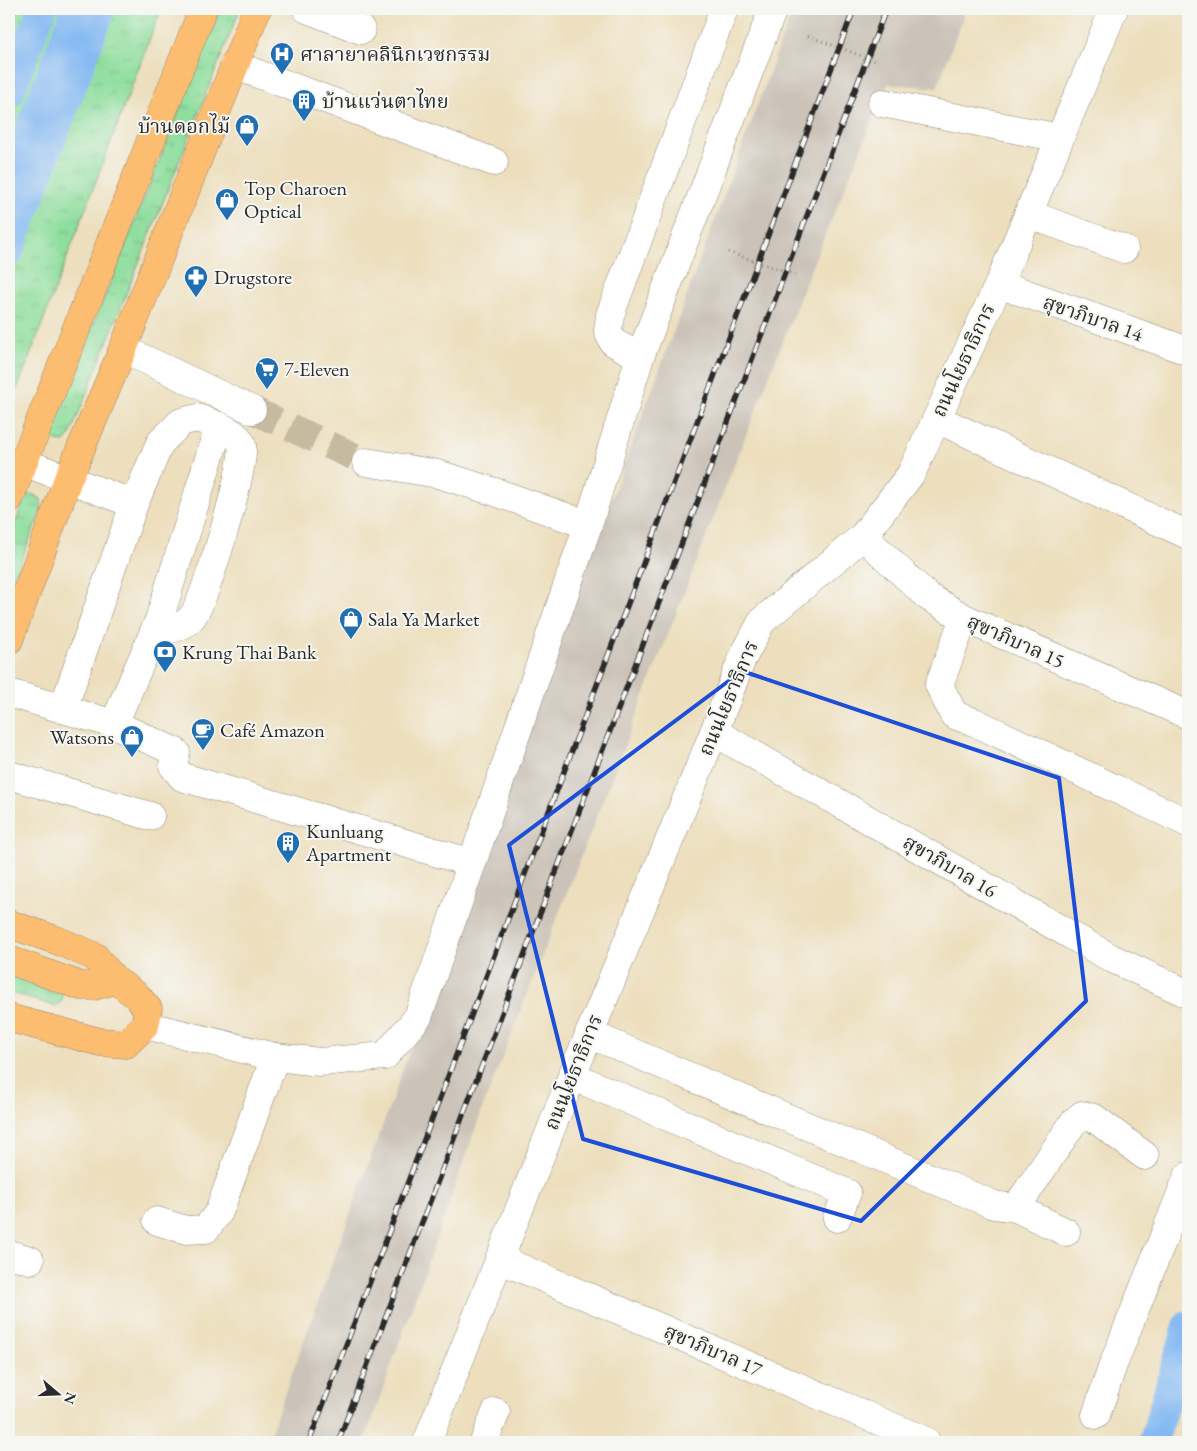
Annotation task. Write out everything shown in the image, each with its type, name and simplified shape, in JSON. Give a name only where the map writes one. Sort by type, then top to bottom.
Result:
[{"type":"main road","points":[[9,499],[203,9]]},
{"type":"main road","points":[[9,640],[68,479],[123,350],[234,65],[258,9]]},
{"type":"main road","points":[[9,924],[56,940],[94,956],[115,980],[136,995],[148,1009],[145,1025],[126,1044],[100,1042],[9,1018]]},
{"type":"main road","points":[[9,960],[81,986],[94,986],[115,980]]},
{"type":"street","points":[[307,9],[361,30]]},
{"type":"street","points":[[640,357],[613,342],[608,331],[610,315],[724,9]]},
{"type":"street","points":[[145,1025],[275,1056],[320,1062],[385,1056],[418,1017],[588,525],[640,357],[773,9]]},
{"type":"street","name":"ถนนโยธาธิการ","points":[[427,1442],[572,1076],[714,732],[742,659],[762,621],[863,536],[911,474],[998,284],[1114,9]]},
{"type":"street","points":[[234,65],[494,162]]},
{"type":"street","points":[[882,103],[1060,138]]},
{"type":"street","points":[[1028,214],[1124,249]]},
{"type":"street","name":"สุขาภิบาล 14","points":[[998,284],[1188,351]]},
{"type":"street","points":[[123,350],[252,410]]},
{"type":"street","points":[[63,709],[134,504],[160,444],[182,422],[197,418],[232,433],[242,444],[243,456],[229,514],[200,604],[192,618],[179,627],[154,632]]},
{"type":"street","points":[[937,419],[1188,535]]},
{"type":"street","points":[[114,724],[154,632],[219,426]]},
{"type":"street","points":[[23,462],[134,504]]},
{"type":"street","points":[[366,462],[438,474],[498,492],[588,525]]},
{"type":"street","name":"สุขาภิบาล 15","points":[[863,536],[927,596],[964,618],[1188,715]]},
{"type":"street","points":[[964,618],[939,685],[954,715],[974,722],[1188,823]]},
{"type":"street","points":[[9,693],[114,724],[176,752],[173,766],[182,777],[472,863]]},
{"type":"street","name":"สุขาภิบาล 16","points":[[714,732],[1111,958],[1188,994]]},
{"type":"street","points":[[9,774],[150,816]]},
{"type":"street","points":[[589,1034],[994,1205],[1016,1208],[1066,1232]]},
{"type":"street","points":[[157,1221],[186,1230],[206,1229],[219,1212],[275,1056]]},
{"type":"street","points":[[572,1076],[847,1193],[837,1218]]},
{"type":"street","points":[[1016,1208],[1073,1122],[1082,1115],[1094,1118],[1145,1156]]},
{"type":"street","points":[[1096,1416],[1113,1365],[1188,1176]]},
{"type":"street","name":"สุขาภิบาล 17","points":[[499,1259],[926,1441]]},
{"type":"street","points":[[484,1442],[496,1412]]},
{"type":"path","points":[[808,36],[878,62]]},
{"type":"path","points":[[728,252],[796,275]]},
{"type":"highlighted area","points":[[742,671],[1059,778],[1086,1001],[861,1221],[583,1139],[509,845]]},
{"type":"shaded area","points":[[793,9],[966,9],[937,88],[888,84],[813,264],[483,1107],[364,1442],[267,1442],[586,568]]},
{"type":"green space","points":[[9,9],[161,9],[9,411]]},
{"type":"green space","points":[[220,9],[240,9],[70,435],[65,442],[56,441],[51,435],[52,428]]},
{"type":"green space","points":[[28,494],[41,499],[42,508],[9,591],[9,541],[23,501]]},
{"type":"green space","points":[[9,972],[63,992],[61,1001],[54,1006],[9,992]]},
{"type":"waterway","points":[[9,94],[42,9]]},
{"type":"waterway","points":[[9,184],[76,9]]},
{"type":"waterway","points":[[9,252],[101,9]]},
{"type":"waterway","points":[[1153,1442],[1188,1325]]},
{"type":"tunnel","points":[[252,410],[366,462]]},
{"type":"railway","points":[[309,1442],[854,9]]},
{"type":"railway","points":[[338,1442],[886,9]]},
{"type":"place","name":"ศาลายาคลินิกเวชกรรม","points":[[282,75]]},
{"type":"place","name":"บ้านแว่นตาไทย","points":[[304,122]]},
{"type":"place","name":"บ้านดอกไม้","points":[[247,147]]},
{"type":"place","name":"Top Charoen Optical","points":[[227,221]]},
{"type":"place","name":"Drugstore","points":[[196,298]]},
{"type":"place","name":"7-Eleven","points":[[267,390]]},
{"type":"place","name":"Sala Ya Market","points":[[351,640]]},
{"type":"place","name":"Krung Thai Bank","points":[[165,673]]},
{"type":"place","name":"Café Amazon","points":[[203,751]]},
{"type":"place","name":"Watsons","points":[[132,758]]},
{"type":"place","name":"Kunluang Apartment","points":[[288,864]]}]
